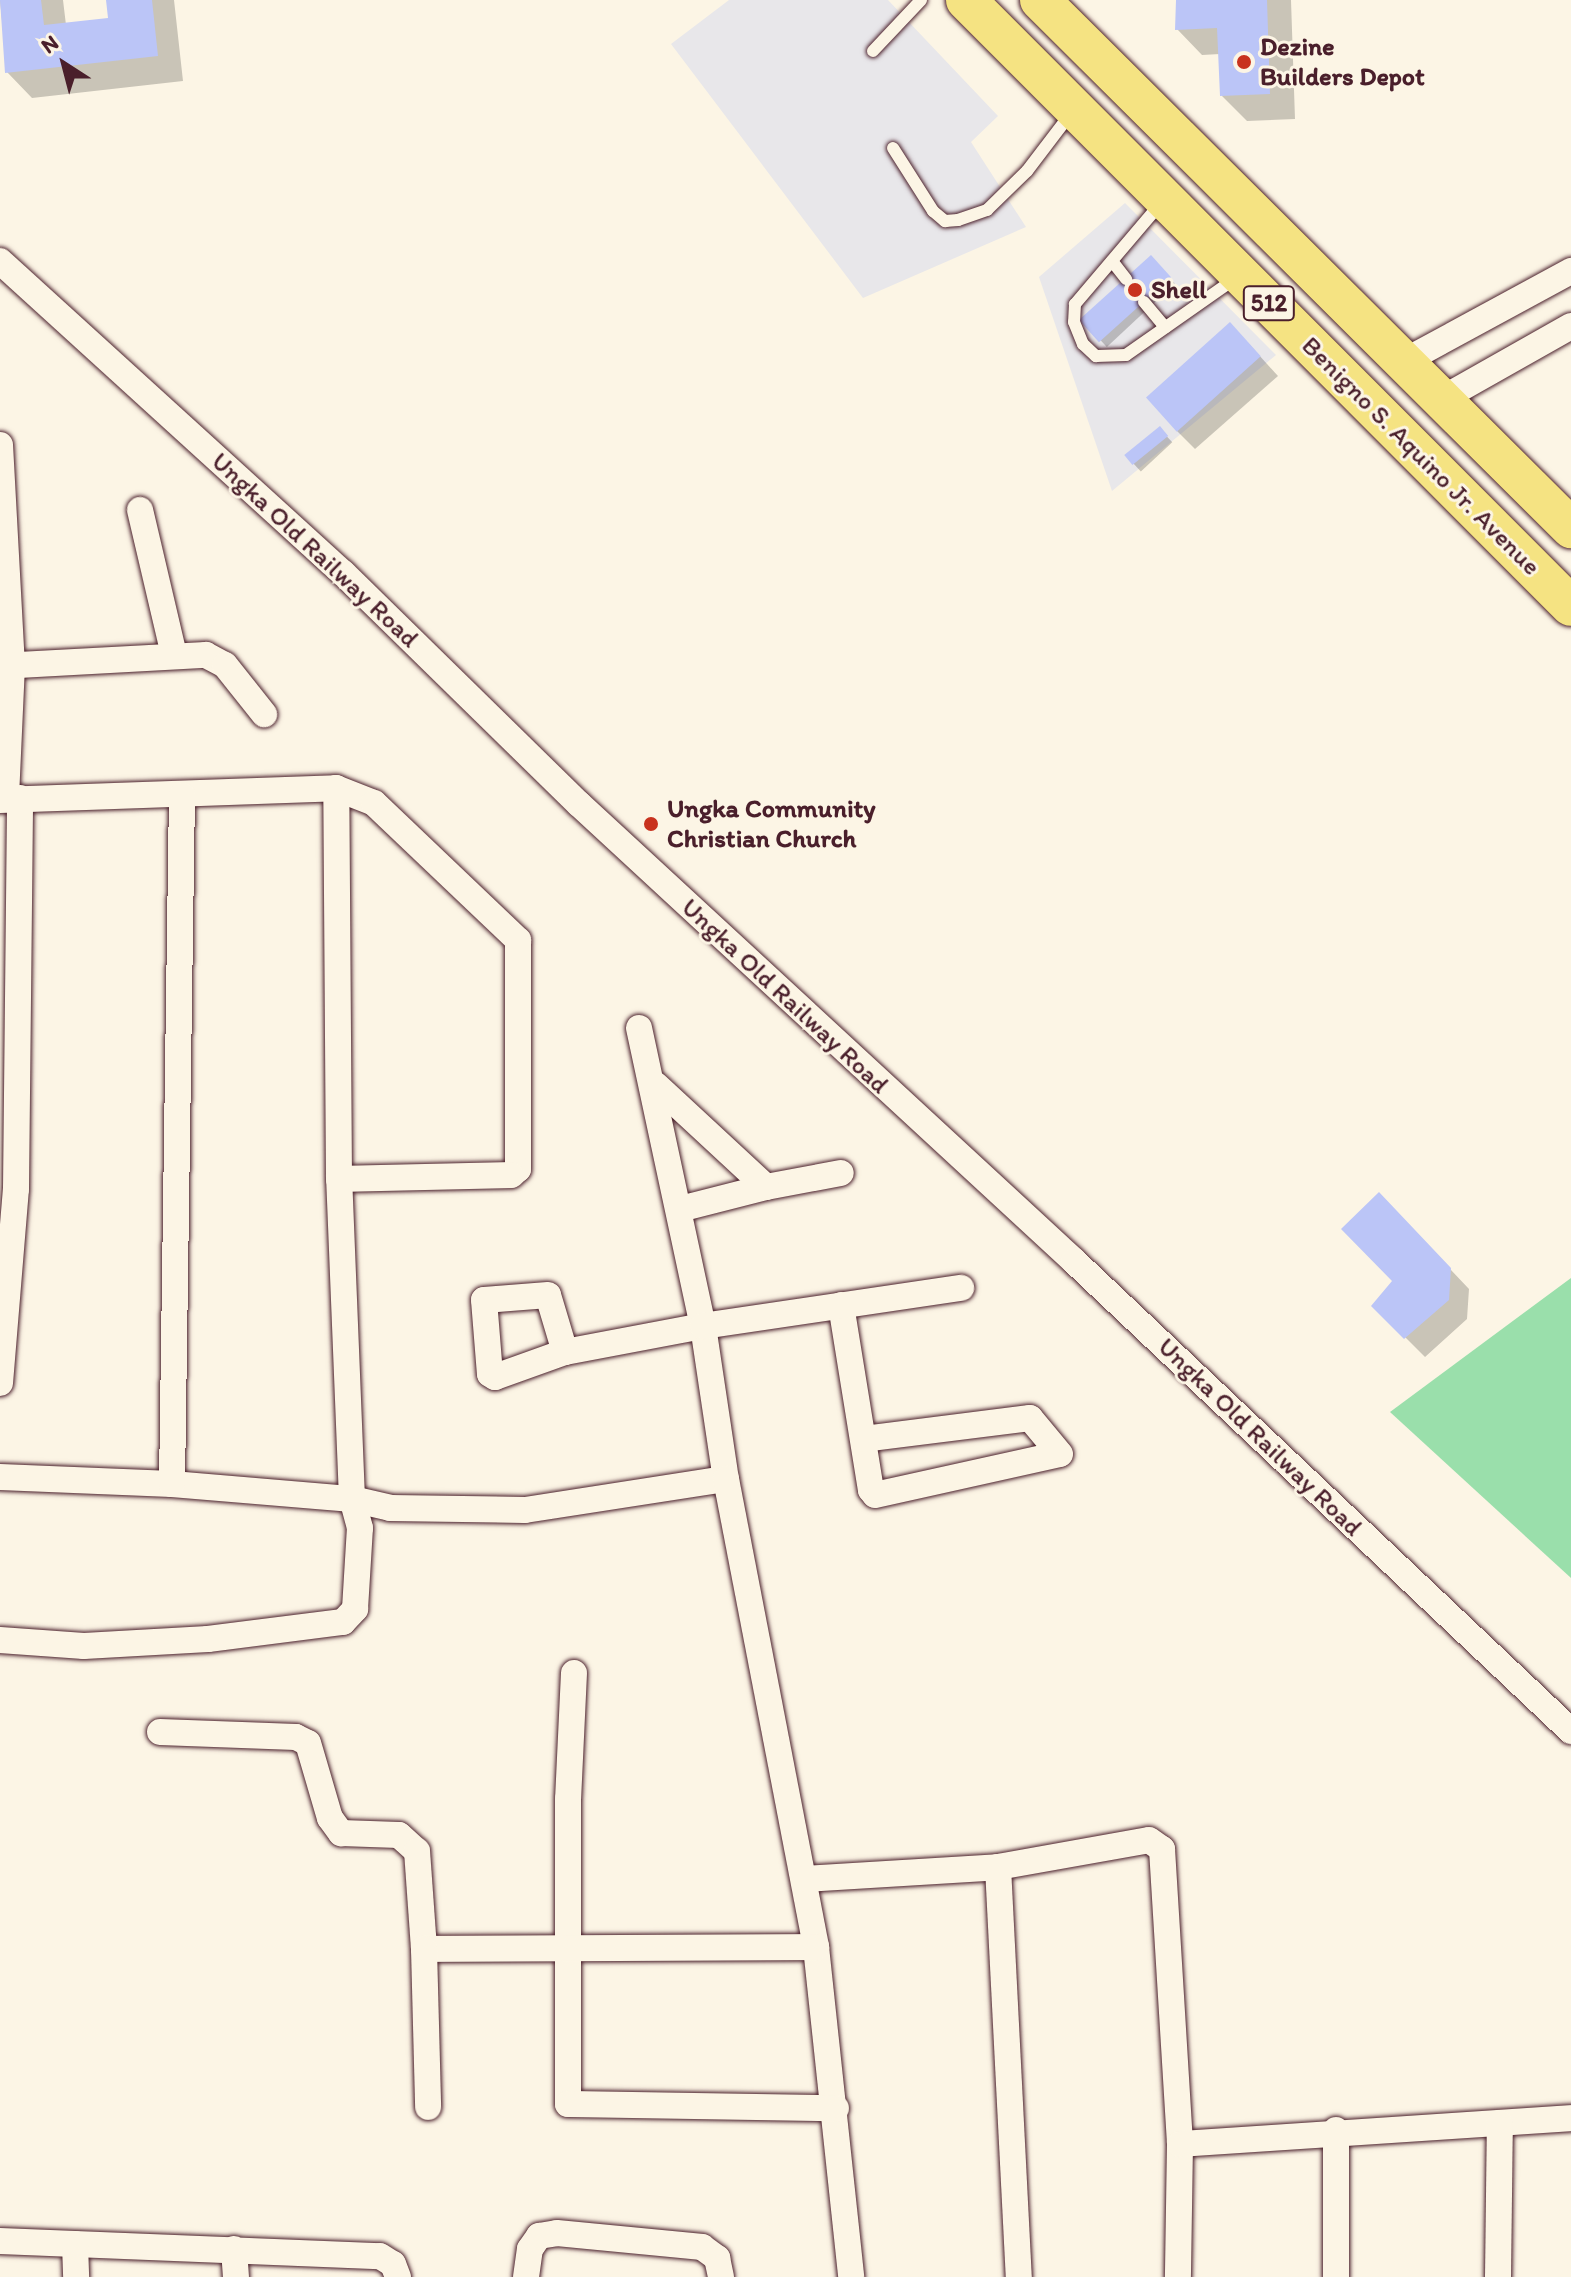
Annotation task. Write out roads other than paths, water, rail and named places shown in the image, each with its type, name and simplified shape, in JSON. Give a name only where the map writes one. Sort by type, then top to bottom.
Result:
[{"type":"main road","name":"Benigno S. Aquino Jr. Avenue","points":[[966,0],[1571,606]]},
{"type":"main road","name":"512","points":[[1040,0],[1571,528]]},
{"type":"street","name":"Ungka Old Railway Road","points":[[0,261],[343,573],[579,804],[1108,1292],[1571,1731]]},
{"type":"street","points":[[1405,361],[1571,271]]},
{"type":"street","points":[[1442,399],[1571,326]]},
{"type":"street","points":[[0,445],[9,799],[8,1188],[0,1383]]},
{"type":"street","points":[[140,510],[174,655]]},
{"type":"street","points":[[6,666],[174,655],[216,658],[264,714]]},
{"type":"street","points":[[9,799],[336,788],[374,803],[518,940],[515,1173],[339,1179]]},
{"type":"street","points":[[0,1640],[99,1645],[298,1630],[343,1622],[355,1609],[360,1577],[360,1528],[352,1499],[339,1179],[336,788]]},
{"type":"street","points":[[172,1484],[182,795]]},
{"type":"street","points":[[639,1028],[656,1085],[703,1326],[726,1479],[816,1947],[836,2108],[851,2277]]},
{"type":"street","points":[[656,1085],[766,1187]]},
{"type":"street","points":[[680,1209],[766,1187],[841,1173]]},
{"type":"street","points":[[565,1352],[703,1326],[961,1288]]},
{"type":"street","points":[[841,1305],[871,1490],[879,1498],[1060,1454],[1030,1418],[864,1439]]},
{"type":"street","points":[[0,1477],[172,1484],[352,1499],[390,1508],[525,1510],[726,1479]]},
{"type":"street","points":[[574,1673],[568,2104],[836,2108]]},
{"type":"street","points":[[160,1732],[296,1737],[308,1743],[330,1818],[341,1833],[399,1835],[417,1851],[424,1949],[428,2107]]},
{"type":"street","points":[[804,1879],[998,1867],[1149,1840],[1162,1849],[1180,2144],[1178,2277]]},
{"type":"street","points":[[998,1867],[1019,2277]]},
{"type":"street","points":[[424,1949],[816,1947]]},
{"type":"street","points":[[1180,2144],[1336,2130],[1571,2118]]},
{"type":"street","points":[[1498,2277],[1500,2123]]},
{"type":"street","points":[[1336,2130],[1336,2277]]},
{"type":"street","points":[[526,2277],[530,2249],[539,2236],[557,2233],[702,2247],[717,2258],[721,2277]]},
{"type":"street","points":[[0,2241],[380,2256],[393,2264],[398,2277]]},
{"type":"street","points":[[75,2244],[76,2277]]},
{"type":"street","points":[[234,2249],[236,2277]]},
{"type":"lane","points":[[873,51],[921,0]]},
{"type":"lane","points":[[893,148],[933,211],[945,221],[958,220],[987,210],[1027,171],[1076,107]]},
{"type":"lane","points":[[1165,197],[1073,311],[1083,344],[1109,359],[1126,355],[1241,274]]},
{"type":"lane","points":[[1112,261],[1126,279]]},
{"type":"lane","points":[[1144,302],[1165,327]]},
{"type":"place","name":"Dezine Builders Depot","points":[[1244,62]]},
{"type":"place","name":"Shell","points":[[1135,290]]},
{"type":"place","name":"Ungka Community Christian Church","points":[[651,824]]}]
